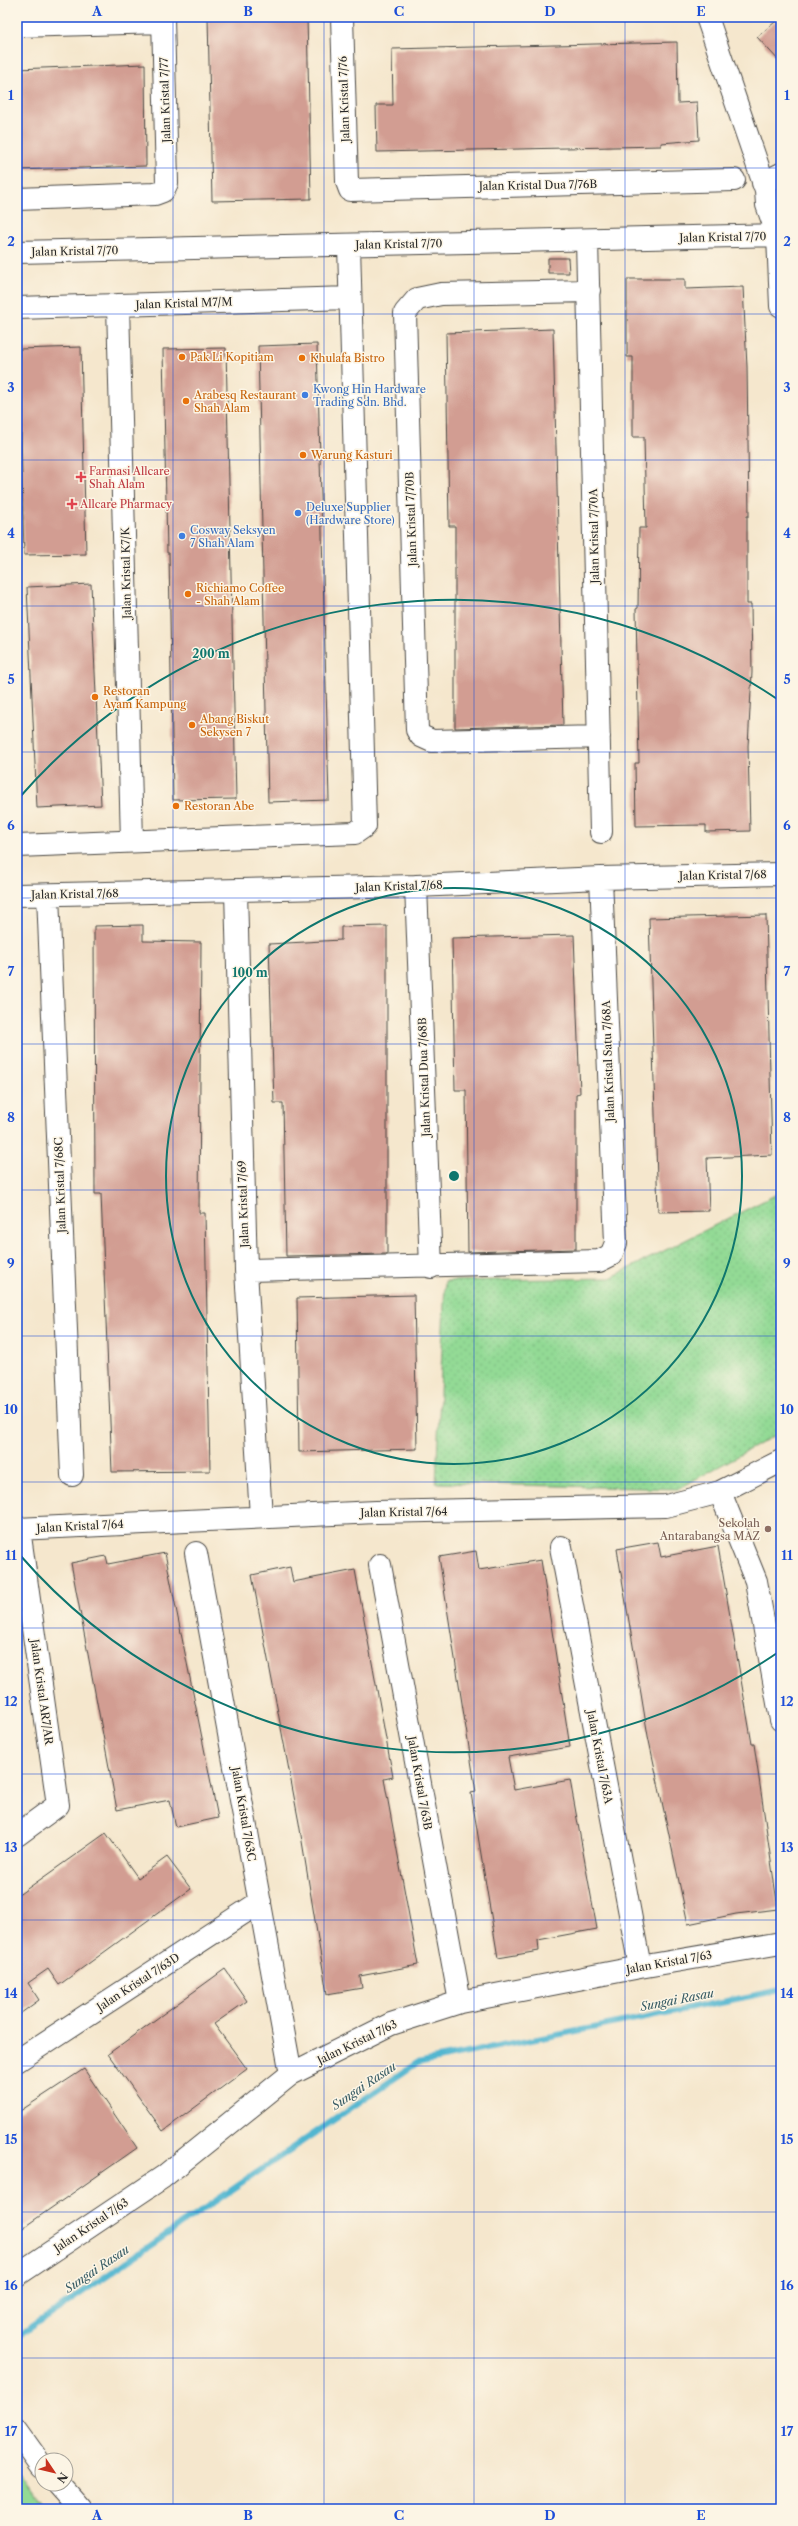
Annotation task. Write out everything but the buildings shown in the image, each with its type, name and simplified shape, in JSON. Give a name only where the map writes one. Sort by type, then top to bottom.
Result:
[{"type":"street","name":"Jalan Kristal 7/76","points":[[342,17],[347,182]]},
{"type":"street","points":[[709,18],[772,178],[767,205],[780,235],[781,306]]},
{"type":"street","points":[[17,26],[163,19]]},
{"type":"street","name":"Jalan Kristal 7/77","points":[[17,200],[155,194],[163,191],[167,182],[163,19]]},
{"type":"street","name":"Jalan Kristal Dua 7/76B","points":[[347,182],[350,190],[734,180]]},
{"type":"street","name":"Jalan Kristal 7/70","points":[[17,252],[780,235]]},
{"type":"street","name":"Jalan Kristal 7/70A","points":[[587,240],[601,832]]},
{"type":"street","points":[[17,846],[355,833],[365,826],[366,818],[349,245]]},
{"type":"street","name":"Jalan Kristal 7/70B","points":[[589,291],[441,294],[417,299],[405,313],[417,730],[420,736],[432,740],[599,738]]},
{"type":"street","name":"Jalan Kristal M7/M","points":[[17,308],[350,298]]},
{"type":"street","name":"Jalan Kristal K7/K","points":[[118,305],[132,842]]},
{"type":"street","name":"Jalan Kristal 7/68","points":[[17,895],[236,891],[416,886],[601,878],[781,874]]},
{"type":"street","name":"Jalan Kristal Satu 7/68A","points":[[431,1267],[598,1261],[611,1255],[616,1243],[601,878]]},
{"type":"street","name":"Jalan Kristal Dua 7/68B","points":[[416,886],[431,1267]]},
{"type":"street","name":"Jalan Kristal 7/69","points":[[236,891],[246,1270],[261,1517]]},
{"type":"street","name":"Jalan Kristal 7/68C","points":[[48,895],[72,1475]]},
{"type":"street","points":[[246,1270],[431,1267]]},
{"type":"street","name":"Jalan Kristal 7/64","points":[[18,1529],[376,1512],[666,1506],[720,1492],[781,1461]]},
{"type":"street","points":[[720,1492],[756,1581],[781,1720]]},
{"type":"street","name":"Jalan Kristal AR7/AR","points":[[17,1835],[58,1805],[18,1529]]},
{"type":"street","name":"Jalan Kristal 7/63A","points":[[561,1547],[640,1966]]},
{"type":"street","name":"Jalan Kristal 7/63C","points":[[196,1553],[291,2074]]},
{"type":"street","name":"Jalan Kristal 7/63B","points":[[380,1565],[460,2002]]},
{"type":"street","name":"Jalan Kristal 7/63D","points":[[17,2062],[260,1902]]},
{"type":"street","name":"Jalan Kristal 7/63","points":[[17,2275],[163,2177],[291,2074],[391,2024],[460,2002],[640,1966],[781,1943]]},
{"type":"street","points":[[17,2432],[34,2455]]},
{"type":"street","points":[[65,2492],[80,2509]]},
{"type":"green space","points":[[781,1192],[781,1432],[678,1489],[436,1483],[445,1281],[610,1278]]},
{"type":"green space","points":[[17,2471],[45,2509],[17,2509]]},
{"type":"waterway","name":"Sungai Rasau","points":[[17,2337],[417,2063],[781,1990]]},
{"type":"place","name":"Pak Li Kopitiam","points":[[182,357]]},
{"type":"place","name":"Khulafa Bistro","points":[[302,358]]},
{"type":"place","name":"Kwong Hin Hardware Trading Sdn. Bhd.","points":[[305,395]]},
{"type":"place","name":"Arabesq Restaurant Shah Alam","points":[[186,401]]},
{"type":"place","name":"Warung Kasturi","points":[[303,455]]},
{"type":"place","name":"Farmasi Allcare Shah Alam","points":[[81,477]]},
{"type":"place","name":"Allcare Pharmacy","points":[[72,504]]},
{"type":"place","name":"Deluxe Supplier (Hardware Store)","points":[[298,513]]},
{"type":"place","name":"Cosway Seksyen 7 Shah Alam","points":[[182,536]]},
{"type":"place","name":"Richiamo Coffee - Shah Alam","points":[[188,594]]},
{"type":"place","name":"Restoran Ayam Kampung","points":[[95,697]]},
{"type":"place","name":"Abang Biskut Sekysen 7","points":[[192,725]]},
{"type":"place","name":"Restoran Abe","points":[[176,806]]},
{"type":"place","name":"Sekolah Antarabangsa MAZ","points":[[768,1529]]}]
